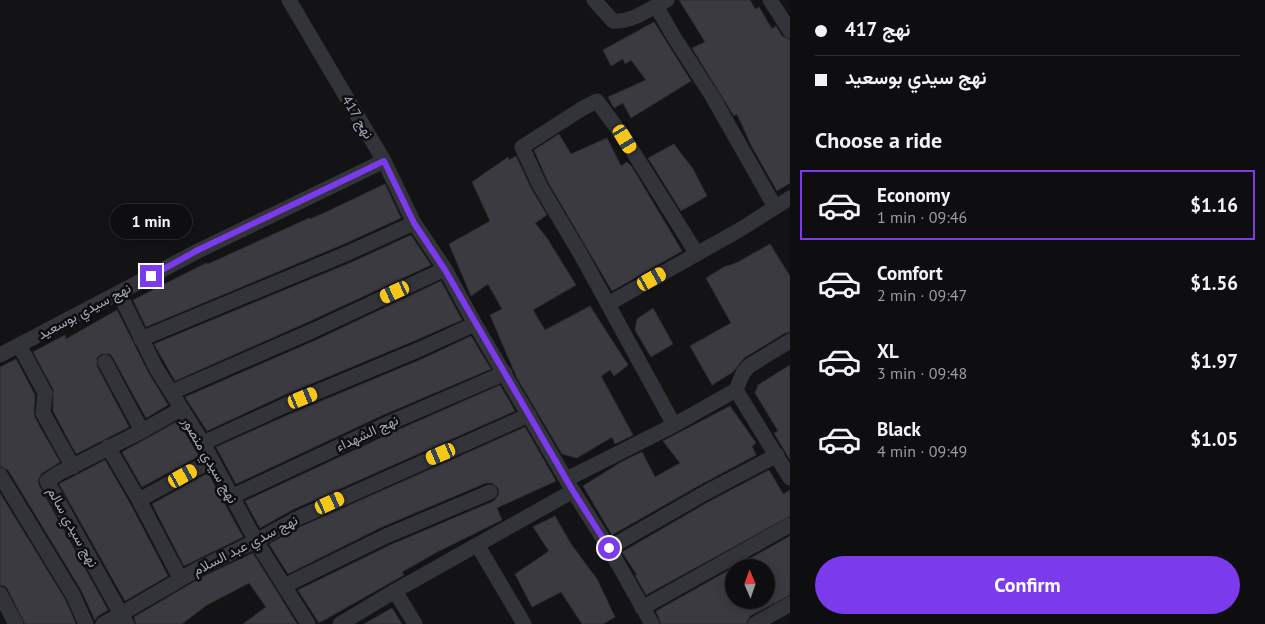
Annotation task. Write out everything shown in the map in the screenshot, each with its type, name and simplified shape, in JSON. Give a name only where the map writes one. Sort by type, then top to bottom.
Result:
[{"type":"street","name":"نهج 417","points":[[288,0],[384,161],[414,223],[445,270],[475,324],[609,548],[646,619]]},
{"type":"street","points":[[594,0],[613,21],[620,22],[637,16],[661,3],[674,37],[712,96],[775,207]]},
{"type":"street","points":[[770,0],[790,30]]},
{"type":"street","points":[[674,425],[608,304],[540,186],[522,147],[583,108],[597,102],[615,125],[697,254]]},
{"type":"street","name":"نهج سيدي بوسعيد","points":[[0,355],[198,250],[384,161]]},
{"type":"street","points":[[608,304],[697,254],[790,198]]},
{"type":"street","points":[[141,339],[348,254],[414,223]]},
{"type":"street","points":[[172,392],[445,270]]},
{"type":"street","name":"نهج سيدي منصور","points":[[119,292],[141,339],[203,443],[256,541],[308,624]]},
{"type":"street","points":[[203,443],[286,404],[418,350],[475,324]]},
{"type":"street","points":[[340,624],[395,591],[478,546],[570,485],[736,390],[743,372],[749,366],[790,341]]},
{"type":"street","points":[[19,345],[46,393],[43,413],[73,467],[181,409]]},
{"type":"street","points":[[105,362],[142,431]]},
{"type":"street","name":"نهج الشهداء","points":[[231,497],[370,431],[505,373]]},
{"type":"street","points":[[736,390],[790,478]]},
{"type":"street","name":"نهج سدي عبد السلام","points":[[103,624],[124,619],[180,578],[296,519],[529,415]]},
{"type":"street","points":[[108,448],[140,500],[180,578]]},
{"type":"street","points":[[609,548],[705,493],[777,456]]},
{"type":"street","points":[[140,500],[212,460]]},
{"type":"street","name":"نهج سيدي سالم","points":[[73,467],[47,481],[124,619]]},
{"type":"street","points":[[0,475],[73,595],[86,624]]},
{"type":"street","points":[[284,586],[386,536],[490,492]]},
{"type":"street","points":[[646,619],[790,524]]},
{"type":"street","points":[[478,546],[524,624]]},
{"type":"street","points":[[395,591],[415,624]]},
{"type":"street","points":[[0,594],[16,624]]},
{"type":"street","points":[[755,624],[790,604]]},
{"type":"building","points":[[679,0],[750,0],[755,9],[759,7],[772,29],[776,26],[782,36],[790,40],[790,183],[777,191],[752,147],[737,114],[734,116],[692,48],[705,42]]},
{"type":"building","points":[[654,22],[691,81],[631,118],[623,103],[614,108],[608,97],[646,80],[631,60],[625,64],[623,59],[611,66],[603,50]]},
{"type":"building","points":[[559,134],[571,154],[607,138],[621,166],[627,162],[632,167],[682,251],[612,291],[548,182],[534,150]]},
{"type":"building","points":[[674,144],[693,169],[707,196],[681,211],[648,158]]},
{"type":"building","points":[[516,156],[532,190],[547,215],[535,223],[547,238],[576,285],[533,310],[545,330],[590,306],[628,365],[614,376],[610,370],[601,376],[633,435],[615,444],[612,437],[577,458],[562,454],[517,378],[490,315],[502,309],[488,284],[471,296],[449,244],[490,221],[472,182],[508,157],[509,160]]},
{"type":"building","points":[[385,184],[401,218],[344,244],[146,327],[133,300],[206,263],[208,264],[326,212]]},
{"type":"building","points":[[411,235],[431,265],[175,381],[154,344],[352,262]]},
{"type":"building","points":[[770,244],[790,276],[790,332],[785,333],[744,358],[733,372],[712,385],[690,346],[731,323],[706,278]]},
{"type":"building","points":[[441,281],[462,320],[282,396],[207,431],[185,397],[316,340]]},
{"type":"building","points":[[653,308],[673,344],[651,357],[635,330],[637,319]]},
{"type":"building","points":[[117,310],[148,372],[168,405],[146,418],[113,358],[110,354],[101,354],[97,358],[97,366],[129,427],[76,454],[53,411],[53,389],[33,352],[65,335],[66,339]]},
{"type":"building","points":[[471,336],[491,369],[383,415],[236,484],[216,447],[422,359]]},
{"type":"building","points":[[16,359],[35,395],[35,418],[60,462],[41,474],[38,481],[39,485],[108,610],[95,620],[81,590],[8,470],[0,466],[0,367]]},
{"type":"building","points":[[790,365],[790,460],[774,433],[778,431],[755,393],[758,385]]},
{"type":"building","points":[[500,385],[515,411],[292,510],[260,528],[245,501],[391,433]]},
{"type":"building","points":[[730,406],[756,443],[752,446],[756,455],[612,535],[583,486],[623,461],[642,452],[655,477],[680,463],[663,441]]},
{"type":"building","points":[[178,421],[199,456],[142,487],[122,452]]},
{"type":"building","points":[[525,427],[556,481],[497,508],[502,520],[439,551],[402,572],[404,575],[319,623],[298,590],[390,545],[494,501],[499,494],[498,488],[492,483],[486,483],[382,527],[288,574],[269,544],[300,527]]},
{"type":"building","points":[[105,460],[168,576],[125,601],[59,484]]},
{"type":"building","points":[[769,470],[783,494],[790,490],[790,516],[646,595],[635,575],[637,575],[622,552],[710,501]]},
{"type":"building","points":[[208,473],[243,537],[184,566],[152,504]]},
{"type":"building","points":[[0,493],[65,599],[76,624],[25,624],[8,590],[5,586],[0,585]]},
{"type":"building","points":[[555,516],[571,544],[597,579],[615,617],[603,624],[582,624],[561,592],[532,607],[515,574],[549,551],[533,527]]},
{"type":"building","points":[[790,536],[790,595],[775,603],[775,559],[749,559]]},
{"type":"building","points":[[253,553],[297,624],[243,624],[266,607],[249,583],[207,605],[182,624],[136,624],[134,617],[202,577]]},
{"type":"building","points":[[725,572],[725,609],[763,609],[750,616],[746,624],[661,624],[656,611]]},
{"type":"building","points":[[392,608],[402,624],[364,624]]},
{"type":"route","points":[[151,276],[198,250],[384,161],[414,223],[445,270],[573,491],[609,548]]}]
